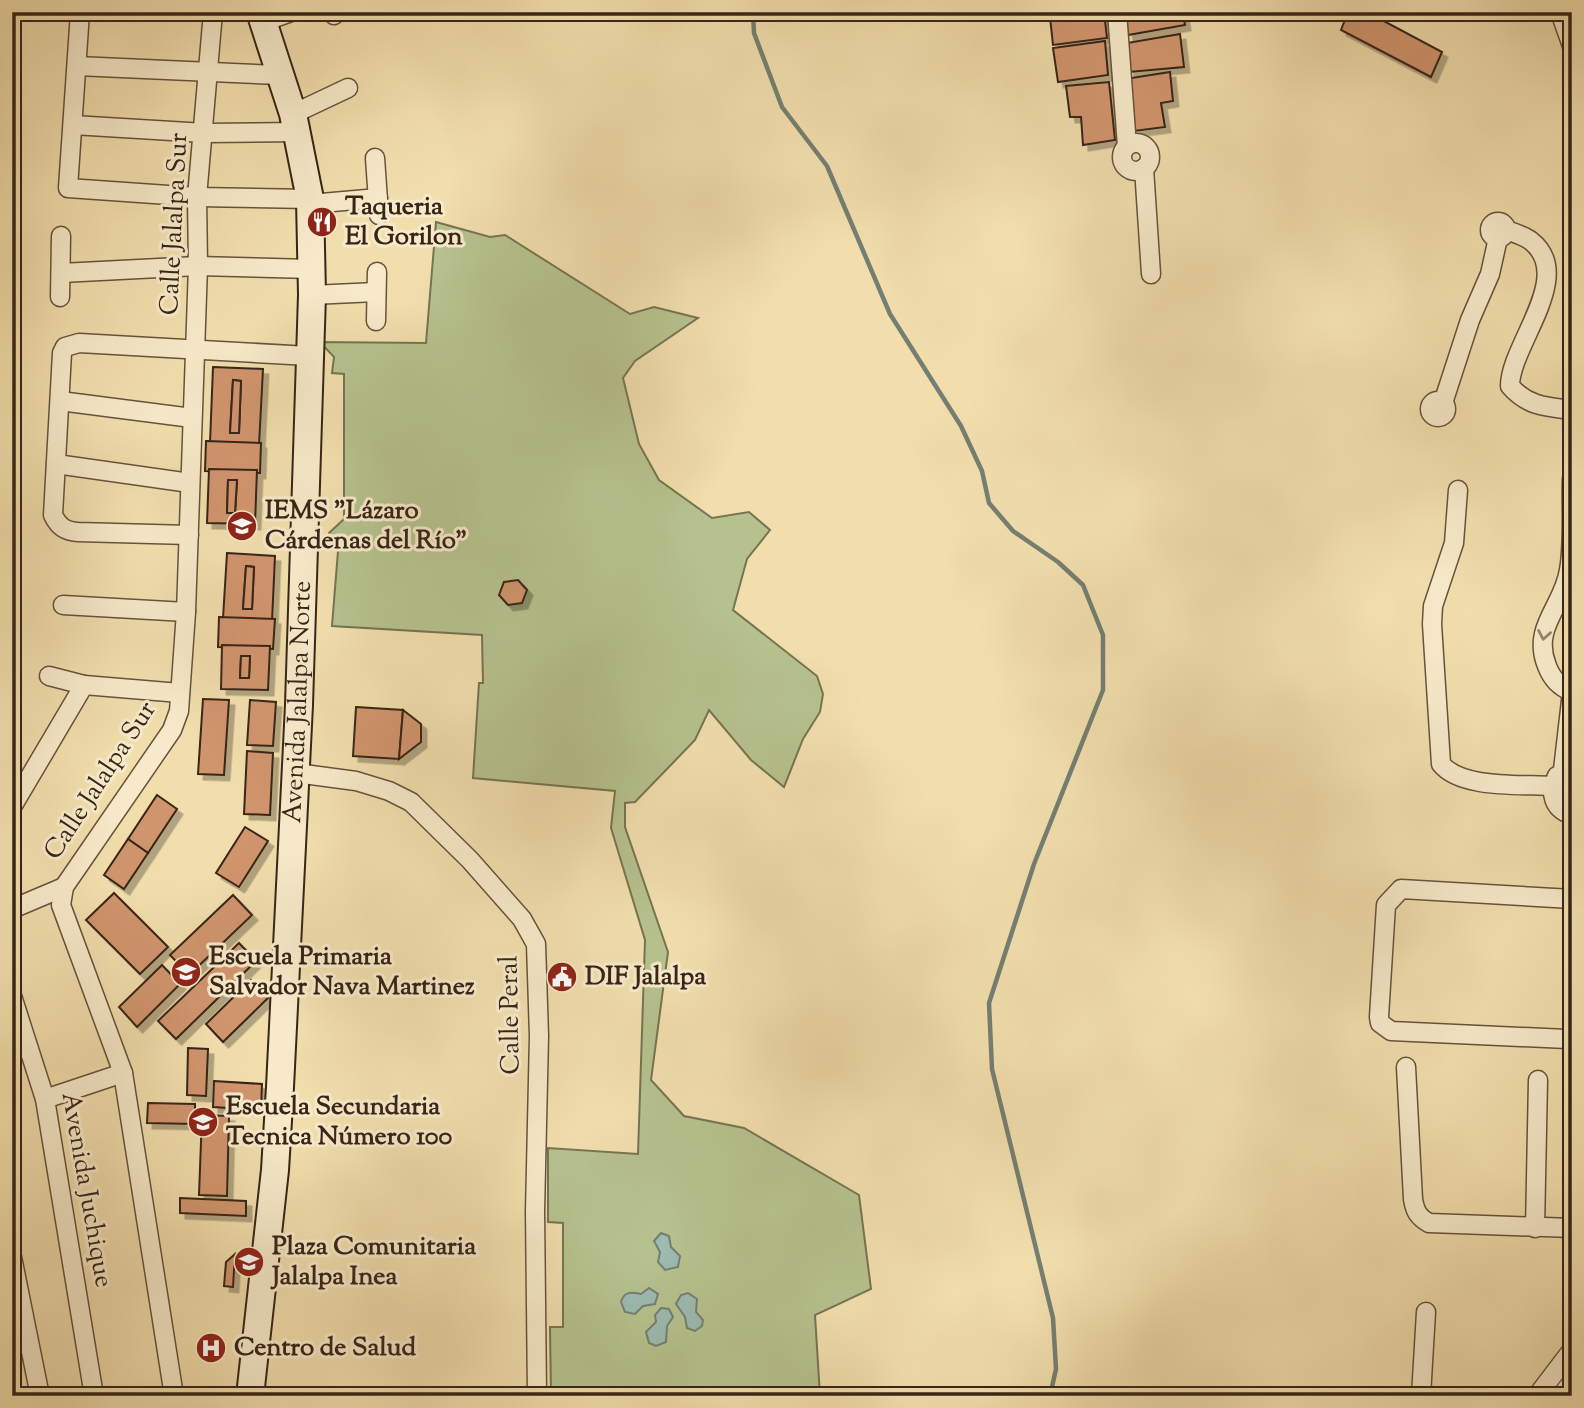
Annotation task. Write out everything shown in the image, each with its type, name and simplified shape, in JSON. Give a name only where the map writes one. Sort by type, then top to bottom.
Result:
[{"type":"street","points":[[80,12],[68,188],[379,206],[375,158]]},
{"type":"street","name":"Calle Jalalpa Sur","points":[[174,1396],[122,1073],[61,905],[64,887],[172,730],[179,711],[189,534],[198,266],[197,197],[205,133],[213,12]]},
{"type":"street","points":[[261,17],[291,12]]},
{"type":"street","points":[[1117,12],[1127,146],[1136,143],[1145,146],[1150,155],[1144,168],[1152,274]]},
{"type":"street","points":[[1560,12],[1572,46]]},
{"type":"street","name":"Avenida Jalalpa Norte","points":[[250,1396],[275,1170],[296,773],[311,282],[310,201],[295,123],[261,17]]},
{"type":"street","points":[[77,66],[279,75]]},
{"type":"street","points":[[73,125],[205,133],[295,123],[348,88]]},
{"type":"street","points":[[1443,403],[1502,234],[1532,241],[1544,259],[1547,288],[1510,370],[1510,386],[1522,399],[1542,407],[1572,410]]},
{"type":"street","points":[[60,297],[61,236]]},
{"type":"street","points":[[61,273],[198,266],[376,292]]},
{"type":"street","points":[[376,321],[377,272]]},
{"type":"street","points":[[189,534],[78,532],[68,531],[58,524],[54,515],[56,464],[62,353],[65,347],[79,343],[309,356]]},
{"type":"street","points":[[60,401],[192,418]]},
{"type":"street","points":[[56,464],[190,483]]},
{"type":"street","points":[[1553,786],[1568,769],[1572,692],[1559,686],[1542,653],[1542,632],[1570,572],[1572,479]]},
{"type":"street","points":[[1458,490],[1454,543],[1433,606],[1441,764],[1448,772],[1463,780],[1553,786]]},
{"type":"street","points":[[63,605],[186,612]]},
{"type":"street","points":[[49,676],[84,685],[180,693]]},
{"type":"street","points":[[12,807],[84,685]]},
{"type":"street","name":"Calle Peral","points":[[296,773],[356,780],[411,802],[496,889],[522,919],[536,943],[539,1036],[535,1211],[537,1396]]},
{"type":"street","points":[[1553,786],[1557,806],[1572,815]]},
{"type":"street","points":[[12,909],[64,887]]},
{"type":"street","points":[[1572,899],[1401,889],[1395,892],[1386,905],[1378,1017],[1380,1023],[1391,1031],[1567,1039],[1572,1037]]},
{"type":"street","name":"Avenida Juchique","points":[[12,996],[45,1099],[94,1396]]},
{"type":"street","points":[[1406,1067],[1413,1199],[1415,1210],[1421,1219],[1429,1223],[1572,1228]]},
{"type":"street","points":[[45,1099],[122,1073]]},
{"type":"street","points":[[1535,1228],[1538,1080]]},
{"type":"street","points":[[12,1257],[40,1396]]},
{"type":"street","points":[[1421,1396],[1426,1312]]},
{"type":"street","points":[[1537,1396],[1572,1350]]},
{"type":"street","points":[[1561,1396],[1572,1382]]},
{"type":"green space","points":[[436,222],[490,237],[505,235],[630,314],[654,307],[698,318],[635,361],[623,378],[639,444],[659,480],[712,518],[749,512],[770,530],[747,559],[733,610],[817,676],[823,694],[820,712],[803,739],[784,787],[751,760],[709,710],[695,740],[635,802],[625,803],[625,827],[668,952],[651,1080],[684,1116],[744,1128],[859,1195],[871,1289],[815,1315],[820,1396],[551,1396],[550,1327],[563,1327],[563,1223],[548,1222],[548,1148],[638,1154],[645,940],[611,828],[615,791],[473,778],[479,683],[483,683],[482,635],[332,626],[338,551],[328,540],[329,533],[344,519],[344,374],[332,373],[334,357],[320,342],[426,343]]},
{"type":"water","points":[[661,1233],[669,1236],[671,1247],[680,1256],[678,1267],[665,1270],[658,1262],[660,1252],[654,1241]]},
{"type":"water","points":[[649,1288],[658,1294],[655,1304],[643,1306],[635,1314],[625,1312],[621,1302],[626,1294],[641,1294]]},
{"type":"water","points":[[688,1293],[697,1299],[696,1312],[703,1320],[702,1326],[695,1331],[687,1328],[685,1317],[676,1304],[681,1295]]},
{"type":"water","points":[[661,1308],[669,1309],[673,1317],[667,1326],[666,1342],[656,1346],[649,1343],[646,1332],[656,1322],[655,1315]]},
{"type":"building","points":[[1104,12],[1107,38],[1053,45],[1050,17]]},
{"type":"building","points":[[1125,12],[1183,12],[1185,25],[1128,35]]},
{"type":"building","points":[[1348,12],[1367,12],[1442,52],[1431,77],[1341,30]]},
{"type":"building","points":[[1180,34],[1184,67],[1129,72],[1127,43]]},
{"type":"building","points":[[1105,41],[1108,75],[1058,82],[1053,48]]},
{"type":"building","points":[[1170,72],[1173,101],[1161,103],[1165,127],[1134,131],[1125,79]]},
{"type":"building","points":[[1109,82],[1115,140],[1083,145],[1081,117],[1070,117],[1066,86]]},
{"type":"building","points":[[213,367],[263,369],[259,445],[210,443]],"holes":[[[233,380],[241,381],[239,433],[230,433]]]},
{"type":"building","points":[[233,380],[241,381],[239,433],[230,433]]},
{"type":"building","points":[[206,441],[261,443],[260,473],[205,471]]},
{"type":"building","points":[[209,469],[257,470],[255,524],[207,523]],"holes":[[[228,480],[237,480],[235,513],[227,513]]]},
{"type":"building","points":[[228,480],[237,480],[235,513],[227,513]]},
{"type":"building","points":[[227,553],[275,556],[272,621],[223,618]],"holes":[[[246,566],[254,567],[252,609],[243,609]]]},
{"type":"building","points":[[246,566],[254,567],[252,609],[243,609]]},
{"type":"building","points":[[518,580],[527,590],[522,603],[508,605],[499,595],[504,582]]},
{"type":"building","points":[[219,617],[275,619],[273,649],[218,647]]},
{"type":"building","points":[[222,645],[270,646],[268,690],[221,689]],"holes":[[[241,656],[250,656],[249,678],[240,678]]]},
{"type":"building","points":[[241,656],[250,656],[249,678],[240,678]]},
{"type":"building","points":[[203,699],[229,700],[224,775],[198,774]]},
{"type":"building","points":[[250,700],[276,702],[273,746],[247,745]]},
{"type":"building","points":[[356,707],[403,710],[399,759],[353,756]]},
{"type":"building","points":[[403,710],[421,724],[421,742],[399,759]]},
{"type":"building","points":[[247,751],[273,753],[270,815],[244,814]]},
{"type":"building","points":[[157,795],[177,809],[148,853],[128,839]]},
{"type":"building","points":[[245,827],[268,841],[239,887],[216,873]]},
{"type":"building","points":[[128,839],[148,853],[124,889],[104,875]]},
{"type":"building","points":[[114,893],[168,947],[140,974],[86,920]]},
{"type":"building","points":[[233,895],[252,915],[189,975],[170,955]]},
{"type":"building","points":[[239,943],[256,961],[176,1039],[158,1021]]},
{"type":"building","points":[[162,965],[180,984],[137,1027],[119,1007]]},
{"type":"building","points":[[251,980],[268,998],[223,1042],[206,1024]]},
{"type":"building","points":[[188,1048],[208,1049],[206,1096],[187,1095]]},
{"type":"building","points":[[214,1081],[262,1084],[261,1110],[213,1107]]},
{"type":"building","points":[[148,1103],[195,1104],[195,1124],[147,1123]]},
{"type":"building","points":[[202,1115],[229,1116],[227,1196],[199,1195]]},
{"type":"building","points":[[180,1198],[246,1201],[246,1216],[180,1213]]},
{"type":"building","points":[[235,1254],[233,1287],[224,1286],[226,1262]]},
{"type":"waterway","points":[[753,12],[754,33],[782,107],[827,166],[890,314],[961,426],[982,471],[989,503],[1013,531],[1058,562],[1083,585],[1103,635],[1103,690],[1034,864],[989,1003],[992,1069],[1053,1318],[1056,1369],[1050,1396]]},
{"type":"place","name":"Taqueria El Gorilon","points":[[322,222]]},
{"type":"place","name":"IEMS \"Lázaro Cárdenas del Río\"","points":[[242,526]]},
{"type":"place","name":"Escuela Primaria Salvador Nava Martinez","points":[[186,972]]},
{"type":"place","name":"DIF Jalalpa","points":[[562,977]]},
{"type":"place","name":"Escuela Secundaria Tecnica Número 100","points":[[203,1122]]},
{"type":"place","name":"Plaza Comunitaria Jalalpa Inea","points":[[249,1262]]},
{"type":"place","name":"Centro de Salud","points":[[211,1348]]}]
